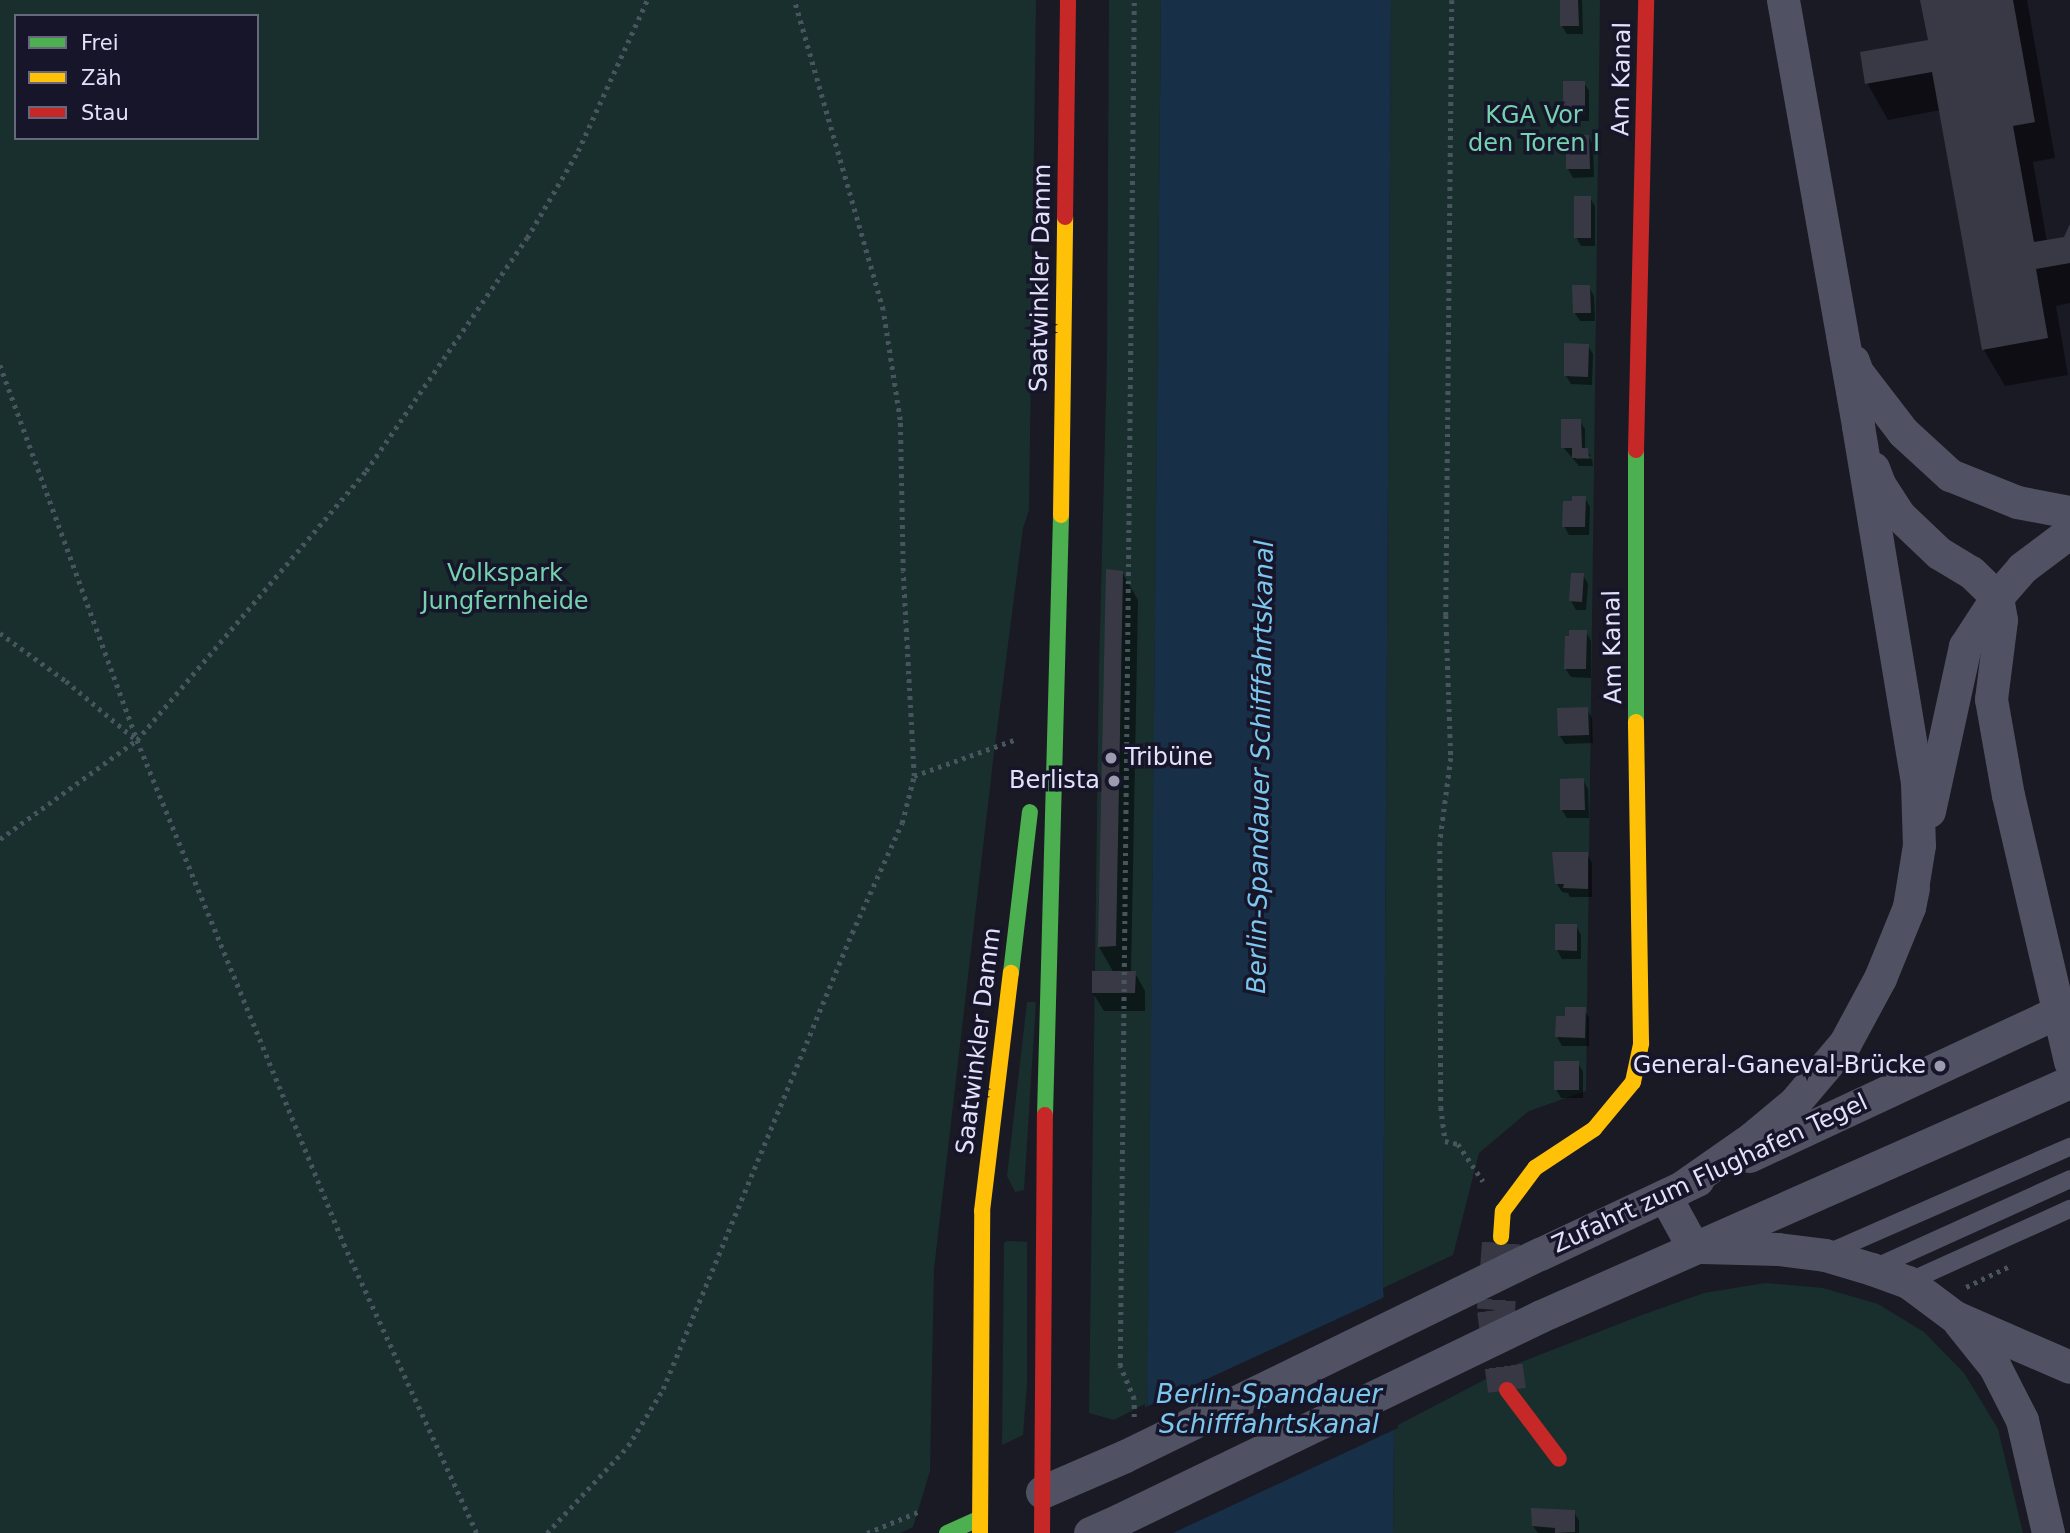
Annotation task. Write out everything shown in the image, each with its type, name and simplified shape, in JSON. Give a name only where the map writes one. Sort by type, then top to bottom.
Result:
[{"type":"main road","name":"Saatwinkler Damm","points":[[1042,1533],[1036,1495],[1036,1212],[1060,556],[1068,0]]},
{"type":"main road","name":"Am Kanal","points":[[1503,1211],[1535,1168],[1594,1129],[1625,1092],[1633,1082],[1641,1043],[1634,544],[1646,0]]},
{"type":"main road","name":"Saatwinkler Damm","points":[[1037,749],[1060,556]]},
{"type":"main road","name":"Saatwinkler Damm","points":[[984,1521],[988,1211],[1032,790]]},
{"type":"main road","points":[[1501,1237],[1503,1211]]},
{"type":"main road","points":[[1507,1390],[1559,1459]]},
{"type":"main road","points":[[947,1533],[984,1521]]},
{"type":"street","points":[[1783,0],[1917,783],[1919,845],[1909,907]]},
{"type":"street","points":[[1835,309],[1857,372],[1903,432],[1950,475],[2017,502],[2070,512]]},
{"type":"street","points":[[1858,426],[1879,484],[1900,516],[1939,554],[1971,572],[1997,597],[2001,620],[1991,699],[2008,796],[2064,1008],[2070,1062]]},
{"type":"street","points":[[1693,1247],[1672,1192],[1752,1138],[1795,1102],[1845,1043],[1880,978],[1909,907],[1965,646],[1997,597],[2022,568],[2070,533]]},
{"type":"street","name":"Zufahrt zum Flughafen Tegel","points":[[1129,1441],[1540,1254],[2064,1008]]},
{"type":"street","points":[[1104,1527],[1541,1316],[2070,1082]]},
{"type":"street","points":[[1693,1247],[1778,1249],[1825,1255],[1872,1269],[1908,1282],[1955,1317],[2070,1367]]},
{"type":"street","points":[[1955,1317],[1994,1367],[2022,1420],[2048,1533]]},
{"type":"street","points":[[1036,1495],[1129,1441]]},
{"type":"lane","points":[[1825,1255],[2070,1147]]},
{"type":"lane","points":[[1872,1269],[2070,1178]]},
{"type":"lane","points":[[1908,1282],[2070,1209]]},
{"type":"path","points":[[0,839],[137,740],[366,471],[527,237],[579,151],[647,0]]},
{"type":"path","points":[[547,1533],[628,1446],[663,1389],[852,933],[902,823],[914,776],[903,570],[900,420],[883,310],[794,0]]},
{"type":"path","points":[[1129,1441],[1134,1399],[1120,1366],[1120,1352],[1134,0]]},
{"type":"path","points":[[1452,0],[1446,615],[1451,758],[1440,842],[1441,1107],[1445,1141],[1458,1144],[1503,1211]]},
{"type":"path","points":[[0,365],[137,740],[344,1244],[477,1533]]},
{"type":"path","points":[[0,633],[66,681],[137,740]]},
{"type":"path","points":[[914,776],[1017,739]]},
{"type":"path","points":[[867,1533],[927,1511]]},
{"type":"green space","name":"Volkspark Jungfernheide","points":[[0,0],[1036,0],[1029,510],[1023,528],[993,761],[934,1269],[930,1471],[913,1527],[900,1533],[0,1533]]},
{"type":"green space","points":[[1109,0],[1161,0],[1148,1380],[1144,1533],[1145,1404],[1114,1420],[1089,1413],[1099,668],[1107,360]]},
{"type":"green space","name":"KGA Vor den Toren I","points":[[1391,0],[1600,0],[1586,1091],[1529,1111],[1479,1153],[1453,1255],[1383,1288]]},
{"type":"green space","points":[[1027,1002],[1036,1002],[1024,1190],[1015,1192],[1007,1176]]},
{"type":"green space","points":[[1027,1242],[1027,1383],[1023,1435],[1002,1445],[1004,1243]]},
{"type":"green space","points":[[1765,1283],[1823,1288],[1878,1304],[1924,1332],[1964,1373],[1998,1429],[2023,1533],[1393,1533],[1394,1427],[1511,1366],[1642,1315],[1704,1293]]},
{"type":"water","name":"Berlin-Spandauer Schifffahrtskanal","points":[[1161,0],[1391,0],[1383,1288],[1394,1427],[1393,1533],[1146,1533]]},
{"type":"pier","points":[[1387,1296],[1398,1428],[1173,1533],[1142,1533],[1144,1408]]},
{"type":"building","points":[[1560,0],[1578,0],[1579,26],[1560,26]]},
{"type":"building","points":[[1920,0],[2013,0],[2035,122],[2013,126],[2034,242],[2064,237],[2070,224],[2070,263],[2036,269],[2048,338],[1982,350],[1932,72],[1865,84],[1860,52],[1928,40]]},
{"type":"building","points":[[1563,81],[1585,81],[1585,112],[1563,113]]},
{"type":"building","points":[[1566,135],[1589,135],[1590,169],[1566,169]]},
{"type":"building","points":[[1574,196],[1591,196],[1591,238],[1574,238]]},
{"type":"building","points":[[1572,285],[1590,285],[1591,313],[1573,313]]},
{"type":"building","points":[[1564,343],[1589,344],[1588,377],[1564,376]]},
{"type":"building","points":[[1561,419],[1581,419],[1582,448],[1588,448],[1589,458],[1572,458],[1572,448],[1561,448]]},
{"type":"building","points":[[1572,496],[1586,496],[1585,527],[1562,527],[1563,501],[1572,501]]},
{"type":"building","name":"Tribüne","points":[[1106,569],[1123,571],[1116,946],[1098,947]]},
{"type":"building","points":[[1571,573],[1584,573],[1582,602],[1569,601]]},
{"type":"building","points":[[1569,630],[1587,630],[1586,669],[1564,669],[1565,636],[1569,636]]},
{"type":"building","points":[[1588,707],[1589,735],[1558,736],[1557,708]]},
{"type":"building","points":[[1584,778],[1585,810],[1560,810],[1560,779]]},
{"type":"building","points":[[1552,852],[1588,852],[1588,889],[1563,888],[1564,884],[1555,884]]},
{"type":"building","points":[[1555,924],[1577,924],[1577,951],[1555,950]]},
{"type":"building","points":[[1092,971],[1136,971],[1135,993],[1092,993]]},
{"type":"building","points":[[1565,1007],[1586,1007],[1585,1038],[1555,1037],[1556,1016],[1565,1016]]},
{"type":"building","points":[[1554,1061],[1579,1061],[1579,1090],[1554,1090]]},
{"type":"building","points":[[1531,1508],[1575,1510],[1575,1532],[1555,1533],[1555,1528],[1532,1526]]},
{"type":"tunnel","points":[[1501,1243],[1496,1310],[1507,1390]]},
{"type":"traffic: fast","points":[[1636,450],[1636,722]]},
{"type":"traffic: fast","points":[[1045,1115],[1061,515]]},
{"type":"traffic: fast","points":[[1011,973],[1030,812]]},
{"type":"traffic: fast","points":[[947,1533],[980,1518]]},
{"type":"traffic: slow","points":[[1061,515],[1065,217]]},
{"type":"traffic: slow","points":[[1501,1237],[1503,1211],[1535,1168],[1594,1129],[1633,1082],[1641,1043],[1636,722]]},
{"type":"traffic: slow","points":[[980,1533],[982,1211],[1011,973]]},
{"type":"traffic: jam","points":[[1065,217],[1068,0]]},
{"type":"traffic: jam","points":[[1636,450],[1646,0]]},
{"type":"traffic: jam","points":[[1042,1533],[1045,1115]]},
{"type":"traffic: jam","points":[[1507,1390],[1559,1459]]},
{"type":"place","name":"Tribüne","points":[[1111,758]]},
{"type":"place","name":"Berlista","points":[[1114,781]]},
{"type":"place","name":"General-Ganeval-Brücke","points":[[1940,1066]]}]
